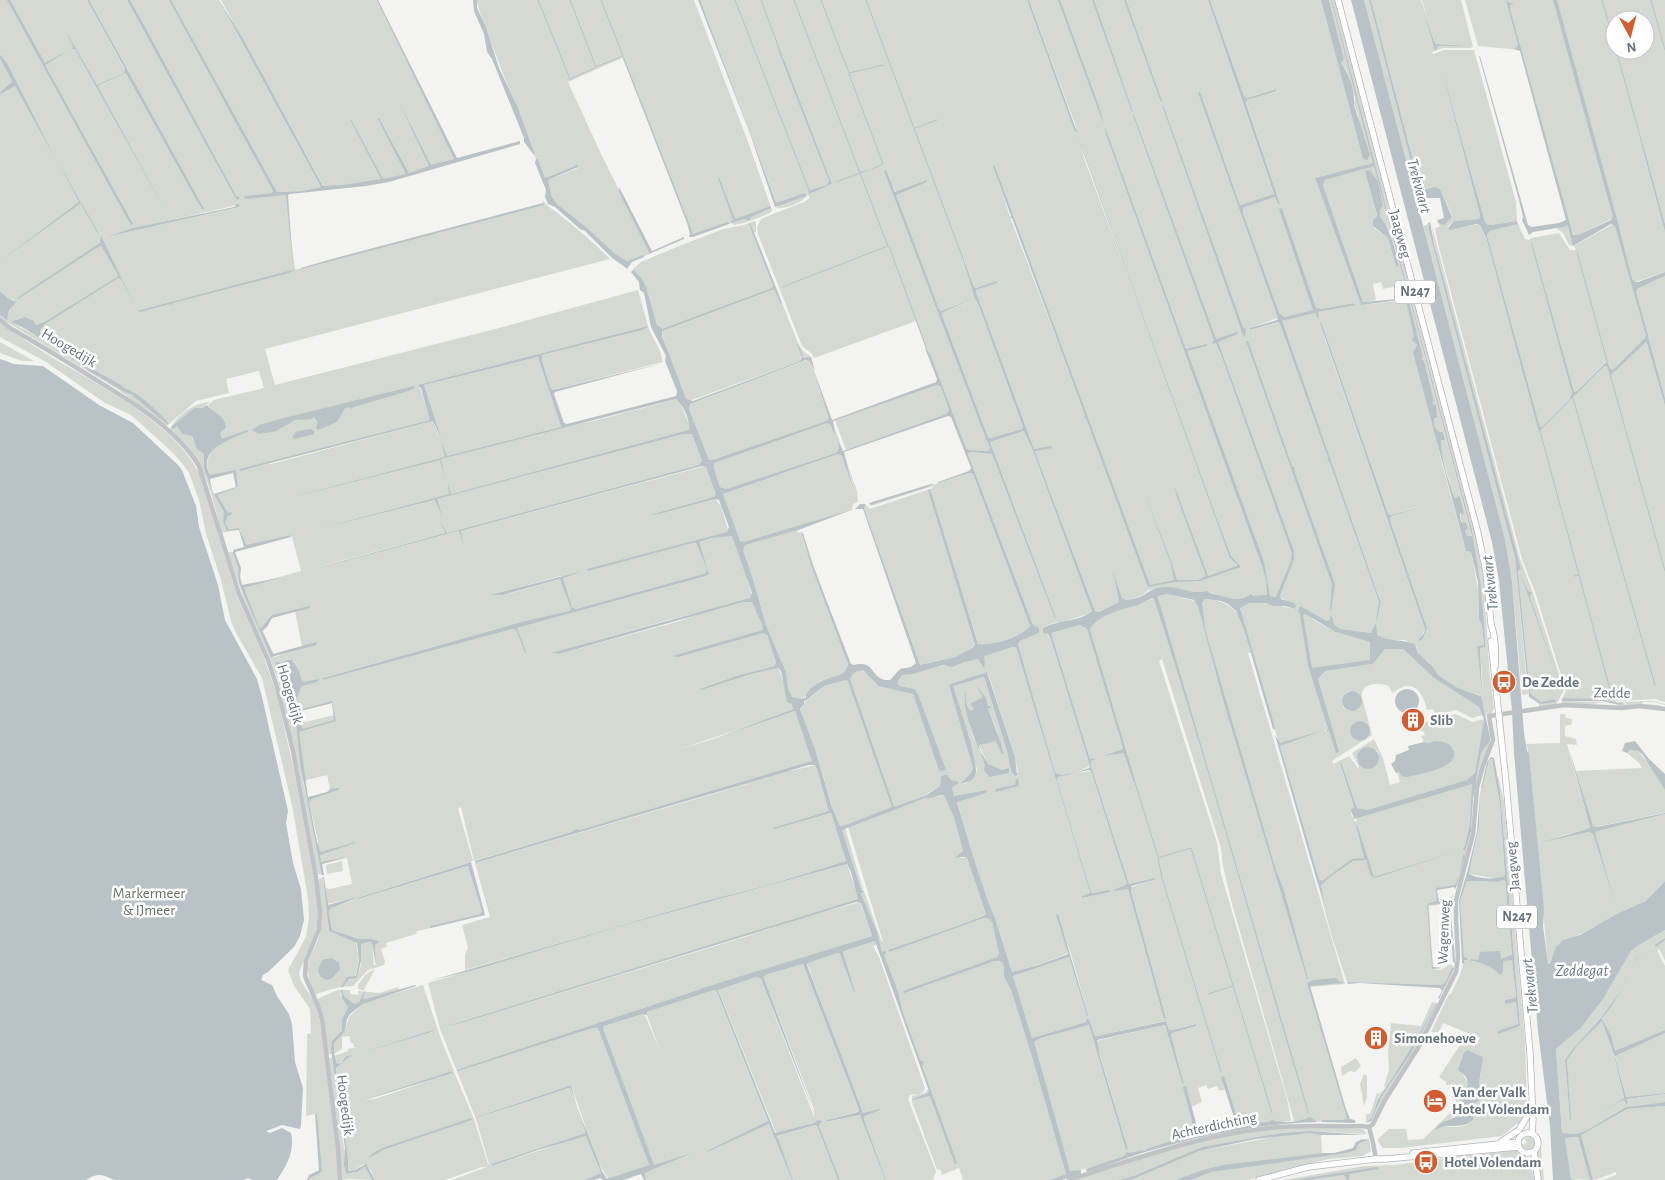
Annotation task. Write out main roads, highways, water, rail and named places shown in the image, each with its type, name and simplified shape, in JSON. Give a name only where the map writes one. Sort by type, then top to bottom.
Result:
[{"type":"main road","name":"Jaagweg","points":[[1338,0],[1478,533],[1488,585],[1492,655],[1495,667],[1503,757],[1501,770],[1506,799],[1531,1071],[1531,1104]]},
{"type":"main road","name":"N247","points":[[1529,1134],[1528,1115],[1531,1104]]},
{"type":"main road","name":"N247","points":[[1529,1134],[1533,1118],[1531,1104]]},
{"type":"main road","points":[[1497,1144],[1515,1134],[1528,1115]]},
{"type":"main road","name":"N247","points":[[1529,1134],[1536,1137],[1538,1142],[1538,1146],[1531,1152],[1538,1177]]},
{"type":"main road","points":[[1519,1145],[1522,1136],[1529,1134]]},
{"type":"main road","points":[[1259,1180],[1323,1166],[1384,1156],[1497,1144],[1519,1145]]},
{"type":"main road","points":[[1519,1145],[1524,1152],[1531,1152]]},
{"type":"main road","points":[[1376,1158],[1385,1159],[1519,1145]]},
{"type":"water","points":[[7,0],[10,0],[45,63],[69,50],[45,65],[133,224],[131,225],[118,202]]},
{"type":"water","points":[[87,0],[89,0],[203,210],[126,73],[98,86],[169,217],[75,49],[72,49],[73,46],[65,30],[97,85],[124,73],[125,69]]},
{"type":"water","points":[[127,0],[130,0],[144,25],[236,196],[240,197],[238,200],[235,197]]},
{"type":"water","points":[[169,0],[171,0],[277,192],[302,191],[321,187],[219,0],[242,37],[323,186],[381,179],[351,119],[383,179],[406,174],[379,118],[409,173],[429,166],[399,102],[431,165],[454,159],[377,0],[457,158],[520,141],[520,144],[389,182],[288,195],[293,266],[286,195],[245,199],[244,196],[272,193],[273,191]]},
{"type":"water","points":[[473,0],[479,0],[477,1],[477,8],[486,27],[499,68],[517,106],[534,155],[524,142],[492,59],[487,52],[484,34],[474,11]]},
{"type":"water","points":[[698,0],[700,0],[776,202],[805,193],[806,196],[775,207],[749,131]]},
{"type":"water","points":[[1027,0],[1029,0],[1077,132],[1075,132],[1073,127]]},
{"type":"water","points":[[1058,0],[1060,0],[1101,112],[1103,123]]},
{"type":"water","points":[[1092,0],[1094,0],[1133,112],[1132,112]]},
{"type":"water","points":[[1124,0],[1126,0],[1161,102]]},
{"type":"water","points":[[1208,0],[1210,0],[1244,96],[1247,98],[1276,89],[1276,91],[1247,100],[1246,103],[1280,204],[1278,204],[1275,197],[1243,208],[1243,213],[1279,313],[1284,317],[1313,310],[1279,209],[1282,208],[1316,308],[1321,309],[1354,303],[1355,305],[1318,312],[1319,318],[1315,313],[1282,321],[1381,602],[1377,620],[1379,602],[1280,324],[1278,322],[1250,330],[1250,328],[1277,320],[1278,318],[1198,93],[1200,92],[1240,205],[1274,194]]},
{"type":"water","points":[[1321,0],[1329,0],[1344,59],[1341,63],[1351,82],[1354,105],[1370,155],[1367,160],[1363,159]]},
{"type":"water","points":[[1331,0],[1405,283],[1374,166],[1325,180],[1323,185],[1363,302],[1409,298],[1408,288],[1472,530],[1481,586],[1485,636],[1485,647],[1480,648],[1482,691],[1477,646],[1484,645],[1482,626],[1479,619],[1478,582],[1471,552],[1466,551],[1413,352],[1417,345],[1412,340],[1414,336],[1406,300],[1409,301],[1423,357],[1421,359],[1424,361],[1434,401],[1432,404],[1436,405],[1437,418],[1434,418],[1434,426],[1439,432],[1443,432],[1445,440],[1441,440],[1441,447],[1447,477],[1455,498],[1459,496],[1460,498],[1464,513],[1463,515],[1460,513],[1461,522],[1466,523],[1468,529],[1465,530],[1467,536],[1472,536],[1410,300],[1409,299],[1361,305],[1315,178],[1373,163]]},
{"type":"water","name":"Zeddegat","points":[[1351,0],[1364,0],[1505,539],[1512,581],[1524,733],[1529,753],[1544,910],[1543,926],[1548,964],[1556,947],[1563,940],[1580,935],[1617,914],[1646,901],[1665,881],[1665,930],[1631,951],[1603,999],[1581,1028],[1556,1049],[1562,1133],[1577,1134],[1626,1107],[1665,1102],[1665,1106],[1627,1109],[1581,1135],[1593,1180],[1590,1180],[1578,1137],[1565,1138],[1571,1179],[1577,1180],[1553,1180],[1550,1126],[1538,1031],[1512,711],[1499,581],[1492,542]]},
{"type":"water","name":"Trekvaart","points":[[1369,0],[1371,0],[1421,191],[1435,187],[1440,189],[1452,217],[1444,225],[1438,223],[1437,220],[1444,218],[1440,198],[1421,198],[1419,192]]},
{"type":"water","points":[[1421,0],[1435,44],[1472,46],[1438,46],[1435,51]]},
{"type":"water","points":[[1506,0],[1514,3],[1510,5],[1510,9],[1573,235],[1578,235],[1611,220],[1613,217],[1553,0],[1557,0],[1632,279],[1638,282],[1665,272],[1665,276],[1637,289],[1636,292],[1665,398],[1665,406],[1646,342],[1612,374],[1609,374],[1607,366],[1604,366],[1539,432],[1486,237],[1480,225],[1476,224],[1450,230],[1448,228],[1454,221],[1479,219],[1480,215],[1437,53],[1485,222],[1491,225],[1517,221],[1518,224],[1490,231],[1487,235],[1540,427],[1569,400],[1572,393],[1531,243],[1574,392],[1607,361],[1610,369],[1613,370],[1645,338],[1646,335],[1615,226],[1611,224],[1573,246],[1568,226],[1533,232],[1529,235],[1522,220],[1519,200],[1479,56],[1528,225],[1531,227],[1559,223],[1566,220],[1520,51],[1514,49],[1518,44]]},
{"type":"water","points":[[777,47],[785,62],[832,184],[809,194],[808,191],[827,185],[829,181]]},
{"type":"water","points":[[0,54],[8,65],[55,158],[15,86],[0,94],[12,82],[0,58]]},
{"type":"water","points":[[622,56],[693,234],[728,222],[729,224],[689,237],[687,223]]},
{"type":"water","points":[[1162,105],[1243,327],[1246,329],[1245,338],[1241,331]]},
{"type":"water","points":[[1133,115],[1216,339],[1237,332],[1238,334],[1218,342],[1294,551],[1294,560],[1280,595],[1281,599],[1294,603],[1295,609],[1266,603],[1249,603],[1240,608],[1275,730],[1273,729],[1244,629],[1236,611],[1221,601],[1205,599],[1202,603],[1205,629],[1275,867],[1284,891],[1308,979],[1224,703],[1198,606],[1194,600],[1167,594],[1158,598],[1309,1113],[1175,663],[1154,599],[1152,598],[1098,620],[1090,630],[1134,777],[1134,783],[1124,753],[1103,756],[1123,748],[1087,629],[1080,625],[1051,633],[1090,759],[1099,758],[1091,761],[1091,766],[1129,884],[1154,878],[1154,880],[1131,886],[1131,891],[1166,1018],[1164,1019],[1128,889],[1113,891],[1127,884],[1091,771],[1074,773],[1090,766],[1052,643],[1048,634],[1043,633],[1043,628],[1087,615],[1092,611],[1024,431],[990,442],[1055,619],[992,454],[970,452],[968,454],[1033,625],[1039,628],[1039,633],[1020,641],[1018,644],[1055,773],[1062,775],[1071,774],[1058,777],[1057,780],[1091,892],[1109,890],[1110,892],[1082,898],[1082,896],[1090,893],[1016,647],[984,656],[985,667],[983,667],[978,659],[952,667],[944,665],[902,675],[897,683],[900,686],[915,689],[918,694],[946,770],[939,771],[913,694],[878,686],[864,671],[856,672],[850,679],[894,807],[925,796],[940,786],[941,776],[947,774],[951,780],[958,782],[958,784],[952,787],[954,796],[986,790],[986,793],[957,802],[1012,972],[1039,965],[1068,954],[1056,915],[1058,914],[1088,1015],[1069,957],[1013,976],[1032,1038],[1086,1022],[1087,1019],[1089,1019],[1095,1036],[1166,1021],[1169,1030],[1196,1024],[1196,1026],[1172,1033],[1171,1035],[1184,1084],[1182,1083],[1165,1025],[1097,1040],[1128,1149],[1126,1150],[1089,1025],[1041,1038],[1034,1042],[1070,1171],[1081,1170],[1081,1174],[1062,1180],[1050,1180],[1066,1174],[1011,990],[1004,977],[1004,967],[1001,961],[995,961],[904,993],[903,991],[997,957],[999,954],[992,922],[984,918],[890,952],[888,950],[986,914],[967,858],[955,858],[963,851],[954,817],[944,795],[941,795],[925,798],[842,830],[861,889],[864,891],[861,894],[877,932],[882,952],[885,951],[886,953],[884,955],[898,992],[902,1010],[920,1060],[924,1062],[922,1066],[957,1163],[955,1164],[930,1096],[912,1100],[929,1091],[875,941],[844,951],[843,953],[855,992],[840,954],[838,953],[808,963],[807,965],[863,1113],[881,1110],[865,1116],[864,1119],[886,1180],[860,1115],[825,1122],[858,1112],[859,1110],[803,964],[765,975],[764,978],[816,1118],[761,979],[756,977],[718,990],[775,1133],[814,1123],[818,1120],[822,1121],[819,1126],[840,1180],[838,1180],[815,1125],[777,1136],[793,1180],[769,1124],[707,1152],[768,1121],[717,992],[714,990],[647,1012],[647,1015],[643,1014],[604,1026],[603,1028],[654,1165],[695,1152],[645,1173],[646,1180],[644,1180],[641,1174],[623,1180],[603,1180],[600,1178],[584,1180],[601,1173],[586,1136],[492,1166],[491,1164],[585,1133],[577,1107],[602,1171],[607,1179],[649,1165],[598,1028],[457,1070],[722,982],[872,936],[861,903],[856,902],[441,1028],[858,899],[851,872],[847,864],[614,928],[478,969],[429,981],[846,861],[831,813],[773,828],[829,811],[817,770],[815,765],[809,765],[475,863],[475,861],[576,829],[580,830],[812,761],[795,711],[711,740],[793,709],[792,704],[787,702],[781,671],[778,668],[700,689],[737,676],[775,666],[776,662],[767,635],[763,633],[678,657],[672,656],[763,630],[752,602],[743,602],[559,654],[551,653],[750,598],[752,593],[732,536],[711,538],[699,542],[709,574],[706,576],[517,628],[525,653],[516,630],[513,629],[323,680],[323,678],[571,609],[560,579],[503,595],[490,595],[583,571],[563,578],[572,607],[576,609],[706,573],[707,569],[696,542],[588,571],[587,569],[727,532],[729,527],[719,500],[714,499],[650,515],[714,497],[716,494],[706,467],[702,466],[461,531],[464,546],[459,531],[306,571],[445,533],[441,519],[447,533],[698,465],[702,461],[692,434],[684,434],[437,499],[442,516],[435,500],[296,535],[449,494],[447,481],[451,494],[689,430],[686,413],[676,399],[441,459],[445,478],[440,460],[285,499],[445,457],[441,440],[447,456],[561,427],[538,357],[424,385],[441,438],[433,421],[240,471],[239,469],[430,420],[421,388],[417,385],[648,326],[642,330],[542,355],[550,387],[553,390],[663,363],[555,392],[554,394],[564,423],[567,424],[676,396],[677,391],[665,361],[666,356],[651,327],[644,293],[640,290],[639,282],[631,272],[634,270],[643,280],[657,325],[662,329],[772,288],[773,285],[750,223],[782,303],[774,289],[662,331],[662,336],[686,399],[693,401],[800,361],[802,357],[797,344],[804,358],[811,357],[815,371],[810,361],[806,360],[690,404],[689,409],[709,460],[827,421],[829,418],[815,374],[832,420],[936,382],[937,379],[925,348],[930,354],[966,448],[969,450],[988,451],[990,448],[884,171],[886,170],[895,192],[927,180],[927,182],[896,195],[939,309],[941,311],[972,300],[943,312],[942,315],[990,438],[1022,429],[1023,427],[975,299],[959,246],[974,287],[997,281],[997,283],[976,290],[976,292],[1034,449],[1052,446],[1052,448],[1035,452],[1095,611],[1099,612],[1119,602],[1113,572],[1122,598],[1126,600],[1140,597],[1157,588],[1166,587],[1198,592],[1208,591],[1209,593],[1235,599],[1251,594],[1253,596],[1267,595],[1266,579],[1261,563],[1105,127],[1185,347],[1186,349],[1207,344],[1207,346],[1187,351],[1264,562],[1270,596],[1276,597],[1291,561],[1292,553],[1216,343],[1212,344],[1214,340]],"holes":[[[937,385],[941,387],[949,410],[946,414],[843,451],[837,439],[839,448],[836,453],[726,489],[720,487],[714,468],[714,463],[827,423],[831,425],[835,436],[833,421]],[[948,416],[951,417],[971,468],[969,471],[938,483],[970,473],[973,474],[1030,626],[1020,634],[1006,640],[991,644],[978,644],[930,489],[928,490],[975,645],[955,657],[920,665],[864,508],[866,504],[860,504],[855,509],[863,509],[916,663],[911,667],[900,669],[890,680],[879,677],[866,665],[851,664],[802,533],[811,565],[848,664],[844,672],[817,684],[809,690],[803,699],[792,697],[788,688],[786,672],[766,625],[743,550],[745,545],[801,529],[851,510],[744,542],[740,541],[723,494],[838,454],[842,456],[853,488],[844,452]],[[848,681],[892,807],[840,826],[800,709],[804,701],[824,686]]]},
{"type":"water","points":[[1077,135],[1218,522],[1231,556],[1241,567],[1200,581],[1175,582],[1148,587],[1012,218],[1010,218],[1011,216],[993,166],[995,166],[1150,585],[1174,580],[1171,564],[1142,487],[1171,561],[1177,580],[1198,580],[1206,576],[1174,485],[1208,576],[1237,566],[1230,558]]},
{"type":"water","points":[[1641,143],[1643,144],[1665,224],[1665,232]]},
{"type":"water","points":[[536,159],[538,159],[545,178],[576,164],[578,167],[548,180],[552,197],[558,205],[615,254],[627,261],[643,255],[644,257],[632,262],[627,269],[611,257],[585,231],[580,229],[555,207],[548,204],[545,197],[546,190],[535,163]]},
{"type":"water","points":[[58,161],[81,203],[0,261],[79,202]]},
{"type":"water","points":[[1370,170],[1378,182],[1383,206],[1380,210],[1380,216],[1392,240],[1399,267],[1396,266],[1388,238],[1373,226],[1373,220],[1377,214],[1365,171]]},
{"type":"water","points":[[719,177],[735,219],[771,206],[771,208],[751,217],[749,221],[744,219],[732,223],[733,219]]},
{"type":"water","points":[[619,187],[652,251],[684,237],[684,239],[649,254],[619,192]]},
{"type":"water","points":[[543,203],[544,205],[301,269],[328,260]]},
{"type":"water","points":[[239,204],[239,207],[106,237],[133,228],[234,207]]},
{"type":"water","points":[[1430,222],[1435,248],[1521,569],[1518,571],[1530,693],[1541,702],[1555,699],[1556,702],[1540,704],[1529,697],[1515,558],[1429,230],[1428,223]]},
{"type":"water","points":[[101,236],[135,306],[121,279],[118,278],[45,324],[40,330],[41,334],[53,343],[51,345],[22,327],[10,322],[24,317],[33,320],[36,325],[45,322],[117,277],[118,275],[101,245],[17,298],[100,243]]},
{"type":"water","points":[[296,269],[289,273],[173,303],[172,305],[140,312],[137,310],[141,310]]},
{"type":"water","points":[[0,291],[16,302],[9,311],[7,320],[0,315]]},
{"type":"water","points":[[1321,322],[1388,513],[1390,515],[1423,506],[1391,516],[1390,520],[1427,628],[1420,641],[1418,640],[1425,629]]},
{"type":"water","points":[[1246,341],[1248,341],[1292,466],[1295,468],[1294,470],[1335,584],[1331,611],[1332,584]]},
{"type":"water","points":[[56,345],[85,365],[135,393],[153,407],[169,424],[132,395],[91,372]]},
{"type":"water","name":"Markermeer & IJmeer","points":[[0,359],[14,364],[43,366],[99,405],[133,423],[178,465],[182,470],[196,506],[199,527],[218,585],[225,620],[257,679],[288,811],[286,823],[293,863],[301,889],[304,920],[300,936],[294,947],[263,975],[261,980],[272,985],[289,1014],[292,1024],[295,1062],[303,1088],[300,1129],[282,1125],[266,1131],[270,1133],[282,1128],[291,1133],[291,1152],[277,1180],[252,1180],[248,1178],[244,1180],[114,1180],[100,1175],[86,1180],[0,1180]]},
{"type":"water","points":[[414,386],[415,388],[408,391],[351,409],[349,407],[345,408],[337,422],[318,430],[316,428],[318,422],[314,417],[311,419],[295,420],[276,431],[259,434],[252,430],[259,425],[280,419]]},
{"type":"water","points":[[207,405],[224,420],[226,428],[220,433],[222,439],[247,430],[248,432],[217,447],[211,452],[208,459],[207,467],[210,475],[236,470],[238,487],[217,495],[228,513],[231,512],[232,514],[228,516],[225,523],[229,530],[239,528],[246,545],[291,535],[291,537],[235,552],[241,568],[240,578],[242,585],[283,577],[244,588],[259,627],[261,628],[272,615],[310,606],[310,608],[272,618],[267,627],[262,631],[273,654],[316,642],[317,645],[271,657],[239,582],[238,568],[233,550],[244,547],[239,530],[227,531],[223,521],[224,512],[214,494],[236,487],[233,473],[210,479],[212,490],[204,469],[204,454],[197,449],[192,436],[182,434],[177,426],[173,429],[171,427],[194,408],[203,408]]},
{"type":"water","points":[[311,429],[314,431],[314,434],[295,439],[292,437],[297,431]]},
{"type":"water","points":[[934,483],[928,487],[870,505],[869,503]]},
{"type":"water","points":[[1521,575],[1528,591],[1532,592],[1530,597],[1562,691]]},
{"type":"water","points":[[1300,606],[1327,621],[1330,620],[1330,616],[1334,625],[1341,629],[1371,633],[1376,623],[1377,635],[1386,639],[1415,644],[1418,653],[1433,667],[1438,675],[1458,688],[1481,696],[1490,741],[1481,753],[1473,798],[1471,831],[1465,851],[1463,849],[1470,824],[1472,784],[1354,819],[1351,810],[1354,807],[1340,763],[1357,808],[1367,810],[1467,780],[1475,773],[1484,719],[1479,707],[1434,678],[1403,649],[1385,649],[1373,664],[1325,671],[1318,679],[1339,752],[1336,753],[1329,731],[1325,732],[1328,729],[1308,665],[1298,611]],"holes":[[[1305,614],[1336,632],[1370,642],[1370,660],[1312,668],[1303,615]]]},
{"type":"water","points":[[292,660],[299,671],[302,682],[319,679],[319,681],[301,687],[294,707],[284,690],[282,677],[280,677],[275,662],[282,663]]},
{"type":"water","points":[[987,672],[1015,757],[1017,775],[1015,776],[1011,771],[1007,751],[984,677],[953,686],[972,747],[976,770],[975,776],[972,779],[962,783],[973,768],[949,686]]},
{"type":"water","points":[[976,685],[986,698],[988,706],[992,707],[988,709],[1001,743],[1003,754],[996,741],[979,745],[980,750],[988,764],[1002,770],[1009,768],[1009,773],[989,777],[984,770],[984,762],[970,726],[965,703],[965,691],[967,705],[971,711],[974,709],[970,704],[983,697]]},
{"type":"water","points":[[1407,689],[1415,693],[1419,701],[1415,709],[1407,713],[1399,709],[1395,701],[1399,693]]},
{"type":"water","points":[[1352,691],[1359,694],[1362,701],[1359,708],[1352,711],[1345,708],[1342,701],[1345,694]]},
{"type":"water","points":[[1562,699],[1598,699],[1626,704],[1619,705],[1599,701],[1563,701]]},
{"type":"water","points":[[332,701],[336,721],[299,732],[308,797],[327,792],[330,789],[339,788],[339,790],[312,799],[309,802],[319,849],[321,852],[355,842],[320,855],[321,862],[346,857],[322,864],[324,875],[322,875],[300,763],[296,722],[299,721],[303,729],[334,720],[332,703],[297,712],[298,718],[296,718],[295,711]]},
{"type":"water","points":[[1360,721],[1367,724],[1370,731],[1367,738],[1360,741],[1353,738],[1350,731],[1353,724]]},
{"type":"water","points":[[1321,731],[1280,746],[1319,879],[1322,881],[1352,859],[1364,858],[1356,825],[1374,877],[1458,851],[1375,878],[1371,876],[1366,860],[1353,861],[1321,885],[1325,904],[1275,735],[1280,743]]},
{"type":"water","points":[[1435,741],[1450,745],[1454,751],[1454,757],[1451,762],[1429,772],[1407,777],[1401,776],[1399,772],[1396,773],[1391,764],[1395,761],[1396,755],[1409,750],[1408,746]]},
{"type":"water","points":[[1635,741],[1649,759],[1665,774],[1665,790],[1643,755],[1638,751],[1630,750],[1627,753],[1622,751],[1625,743]]},
{"type":"water","points":[[1364,747],[1372,747],[1379,754],[1379,762],[1372,769],[1364,769],[1357,762],[1357,754]]},
{"type":"water","points":[[1569,749],[1593,826],[1597,827],[1665,813],[1595,832],[1617,911],[1593,834],[1589,832],[1543,842],[1590,827]]},
{"type":"water","points":[[1491,757],[1494,758],[1500,791],[1520,1026],[1498,1034],[1497,1031],[1518,1024],[1516,1002],[1505,1004],[1505,1000],[1515,998],[1516,996],[1512,960],[1503,961],[1503,972],[1500,975],[1490,967],[1471,961],[1471,959],[1478,960],[1480,952],[1500,951],[1501,959],[1512,955],[1505,880],[1497,882],[1467,881],[1460,901],[1464,957],[1468,958],[1464,960],[1464,964],[1462,963],[1459,900],[1477,831],[1480,793],[1479,825],[1469,874],[1487,878],[1505,876],[1500,805],[1492,759],[1489,760],[1481,788],[1487,762]]},
{"type":"water","points":[[1018,778],[1019,786],[996,792],[995,789],[1015,785]]},
{"type":"water","points":[[1463,855],[1465,855],[1460,872]]},
{"type":"water","points":[[471,862],[485,915],[431,928],[430,926],[480,914],[482,911],[468,866],[357,898]]},
{"type":"water","points":[[1460,874],[1455,890],[1454,887],[1437,890],[1439,902],[1450,901],[1453,893],[1451,919],[1455,963],[1453,962],[1449,904],[1428,905],[1433,967],[1444,968],[1432,969],[1427,904],[1437,901],[1436,888],[1455,885]]},
{"type":"water","points":[[324,877],[328,905],[354,899],[330,909],[332,930],[359,939],[380,941],[375,945],[376,966],[372,943],[361,944],[361,961],[357,978],[349,979],[343,987],[341,987],[347,977],[356,976],[359,960],[357,943],[329,931]]},
{"type":"water","points":[[1665,938],[1656,947],[1655,945],[1648,949]]},
{"type":"water","points":[[1639,955],[1625,984],[1611,1007],[1602,1018],[1611,1035],[1615,1051],[1665,1030],[1665,1033],[1615,1056],[1626,1097],[1665,1094],[1627,1099],[1628,1103],[1626,1104],[1624,1100],[1583,1123],[1624,1098],[1614,1055],[1602,1021],[1577,1046],[1567,1060],[1570,1120],[1565,1060],[1600,1019],[1621,990]]},
{"type":"water","points":[[332,958],[339,963],[340,970],[332,979],[327,980],[320,976],[318,970],[322,960]]},
{"type":"water","points":[[1452,968],[1454,968],[1439,999],[1442,991],[1440,988],[1360,983],[1348,984],[1347,982],[1442,985],[1445,983]]},
{"type":"water","points":[[1336,978],[1343,983],[1310,986],[1346,1109],[1350,1119],[1355,1120],[1355,1123],[1322,1122],[1322,1120],[1344,1120],[1347,1118],[1307,983],[1313,980]]},
{"type":"water","points":[[416,986],[363,1004],[350,1014],[345,1031],[334,1043],[334,1054],[337,1064],[341,1063],[346,1056],[355,1055],[336,1068],[340,1107],[347,1107],[341,1109],[348,1169],[349,1171],[355,1170],[366,1164],[375,1180],[372,1180],[365,1167],[357,1172],[347,1174],[344,1165],[345,1148],[331,1049],[332,1041],[342,1030],[342,1019],[348,1007],[342,998],[341,990],[343,990],[344,996],[354,1004],[359,1002],[364,992],[363,998],[365,999]]},
{"type":"water","points":[[1436,1004],[1410,1055],[1382,1096],[1371,1121],[1366,1122],[1372,1117],[1378,1099],[1410,1051]]},
{"type":"water","points":[[437,1029],[428,1033],[360,1053]]},
{"type":"water","points":[[1467,1050],[1483,1057],[1479,1084],[1482,1089],[1481,1097],[1475,1104],[1473,1120],[1464,1125],[1439,1128],[1435,1131],[1440,1124],[1454,1118],[1461,1112],[1462,1101],[1468,1084],[1466,1077],[1458,1070],[1464,1053]]},
{"type":"water","points":[[452,1071],[453,1073],[365,1100],[373,1097]]},
{"type":"water","points":[[1224,1076],[1239,1124],[1269,1122],[1272,1120],[1291,1122],[1310,1117],[1317,1122],[1273,1125],[1188,1140],[1145,1152],[1087,1172],[1086,1169],[1124,1156],[1127,1152],[1146,1151],[1146,1149],[1193,1134],[1194,1129],[1183,1087],[1186,1086],[1199,1134],[1229,1128],[1236,1124],[1221,1077]]},
{"type":"water","points":[[571,1085],[577,1107],[569,1088],[477,1117]]},
{"type":"water","points":[[315,1114],[317,1115],[322,1171],[307,1180],[309,1175],[319,1170]]},
{"type":"water","points":[[471,1118],[472,1120],[383,1150],[367,1159],[374,1152],[382,1148]]},
{"type":"water","points":[[1310,1131],[1366,1135],[1321,1135],[1310,1133],[1256,1139],[1199,1151],[1131,1180],[1119,1180],[1134,1176],[1202,1147],[1281,1133]]},
{"type":"water","points":[[1368,1140],[1360,1142],[1356,1150],[1346,1153],[1211,1172],[1190,1180],[1176,1180],[1223,1165],[1334,1153],[1353,1148],[1356,1142]]},
{"type":"water","points":[[1377,1167],[1379,1169],[1349,1174],[1349,1180],[1342,1175],[1309,1180],[1294,1180]]},
{"type":"waterway","points":[[538,0],[570,79],[595,68]]},
{"type":"waterway","points":[[570,0],[596,67],[623,56],[601,0]]},
{"type":"waterway","points":[[735,0],[809,190]]},
{"type":"waterway","points":[[761,0],[782,56]]},
{"type":"waterway","points":[[794,0],[860,173],[836,182]]},
{"type":"waterway","points":[[821,0],[849,73],[883,65]]},
{"type":"waterway","points":[[866,0],[963,259]]},
{"type":"waterway","points":[[1602,0],[1605,10]]},
{"type":"waterway","points":[[1651,0],[1665,50]]},
{"type":"waterway","points":[[1619,60],[1642,143]]},
{"type":"waterway","points":[[849,74],[883,164],[872,169]]},
{"type":"waterway","points":[[915,128],[937,120]]},
{"type":"waterway","points":[[782,287],[888,246],[860,173],[868,170]]},
{"type":"waterway","points":[[81,203],[98,233]]},
{"type":"waterway","points":[[889,246],[928,353]]},
{"type":"waterway","points":[[1577,252],[1607,361]]},
{"type":"waterway","points":[[1610,374],[1665,571]]},
{"type":"waterway","points":[[1573,398],[1655,685]]},
{"type":"waterway","points":[[1540,431],[1579,575]]},
{"type":"waterway","points":[[1574,576],[1579,575],[1611,693]]},
{"type":"waterway","points":[[1134,779],[1158,857]]},
{"type":"waterway","points":[[1221,1072],[1162,878],[1158,858],[1191,848],[1272,1113]]},
{"type":"waterway","points":[[1208,994],[1233,986]]},
{"type":"place","name":"De Zedde","points":[[1504,682]]},
{"type":"place","name":"Slib","points":[[1413,720]]},
{"type":"place","name":"Simonehoeve","points":[[1376,1038]]},
{"type":"place","name":"Van der Valk Hotel Volendam","points":[[1435,1101]]},
{"type":"place","name":"Hotel Volendam","points":[[1426,1162]]}]
